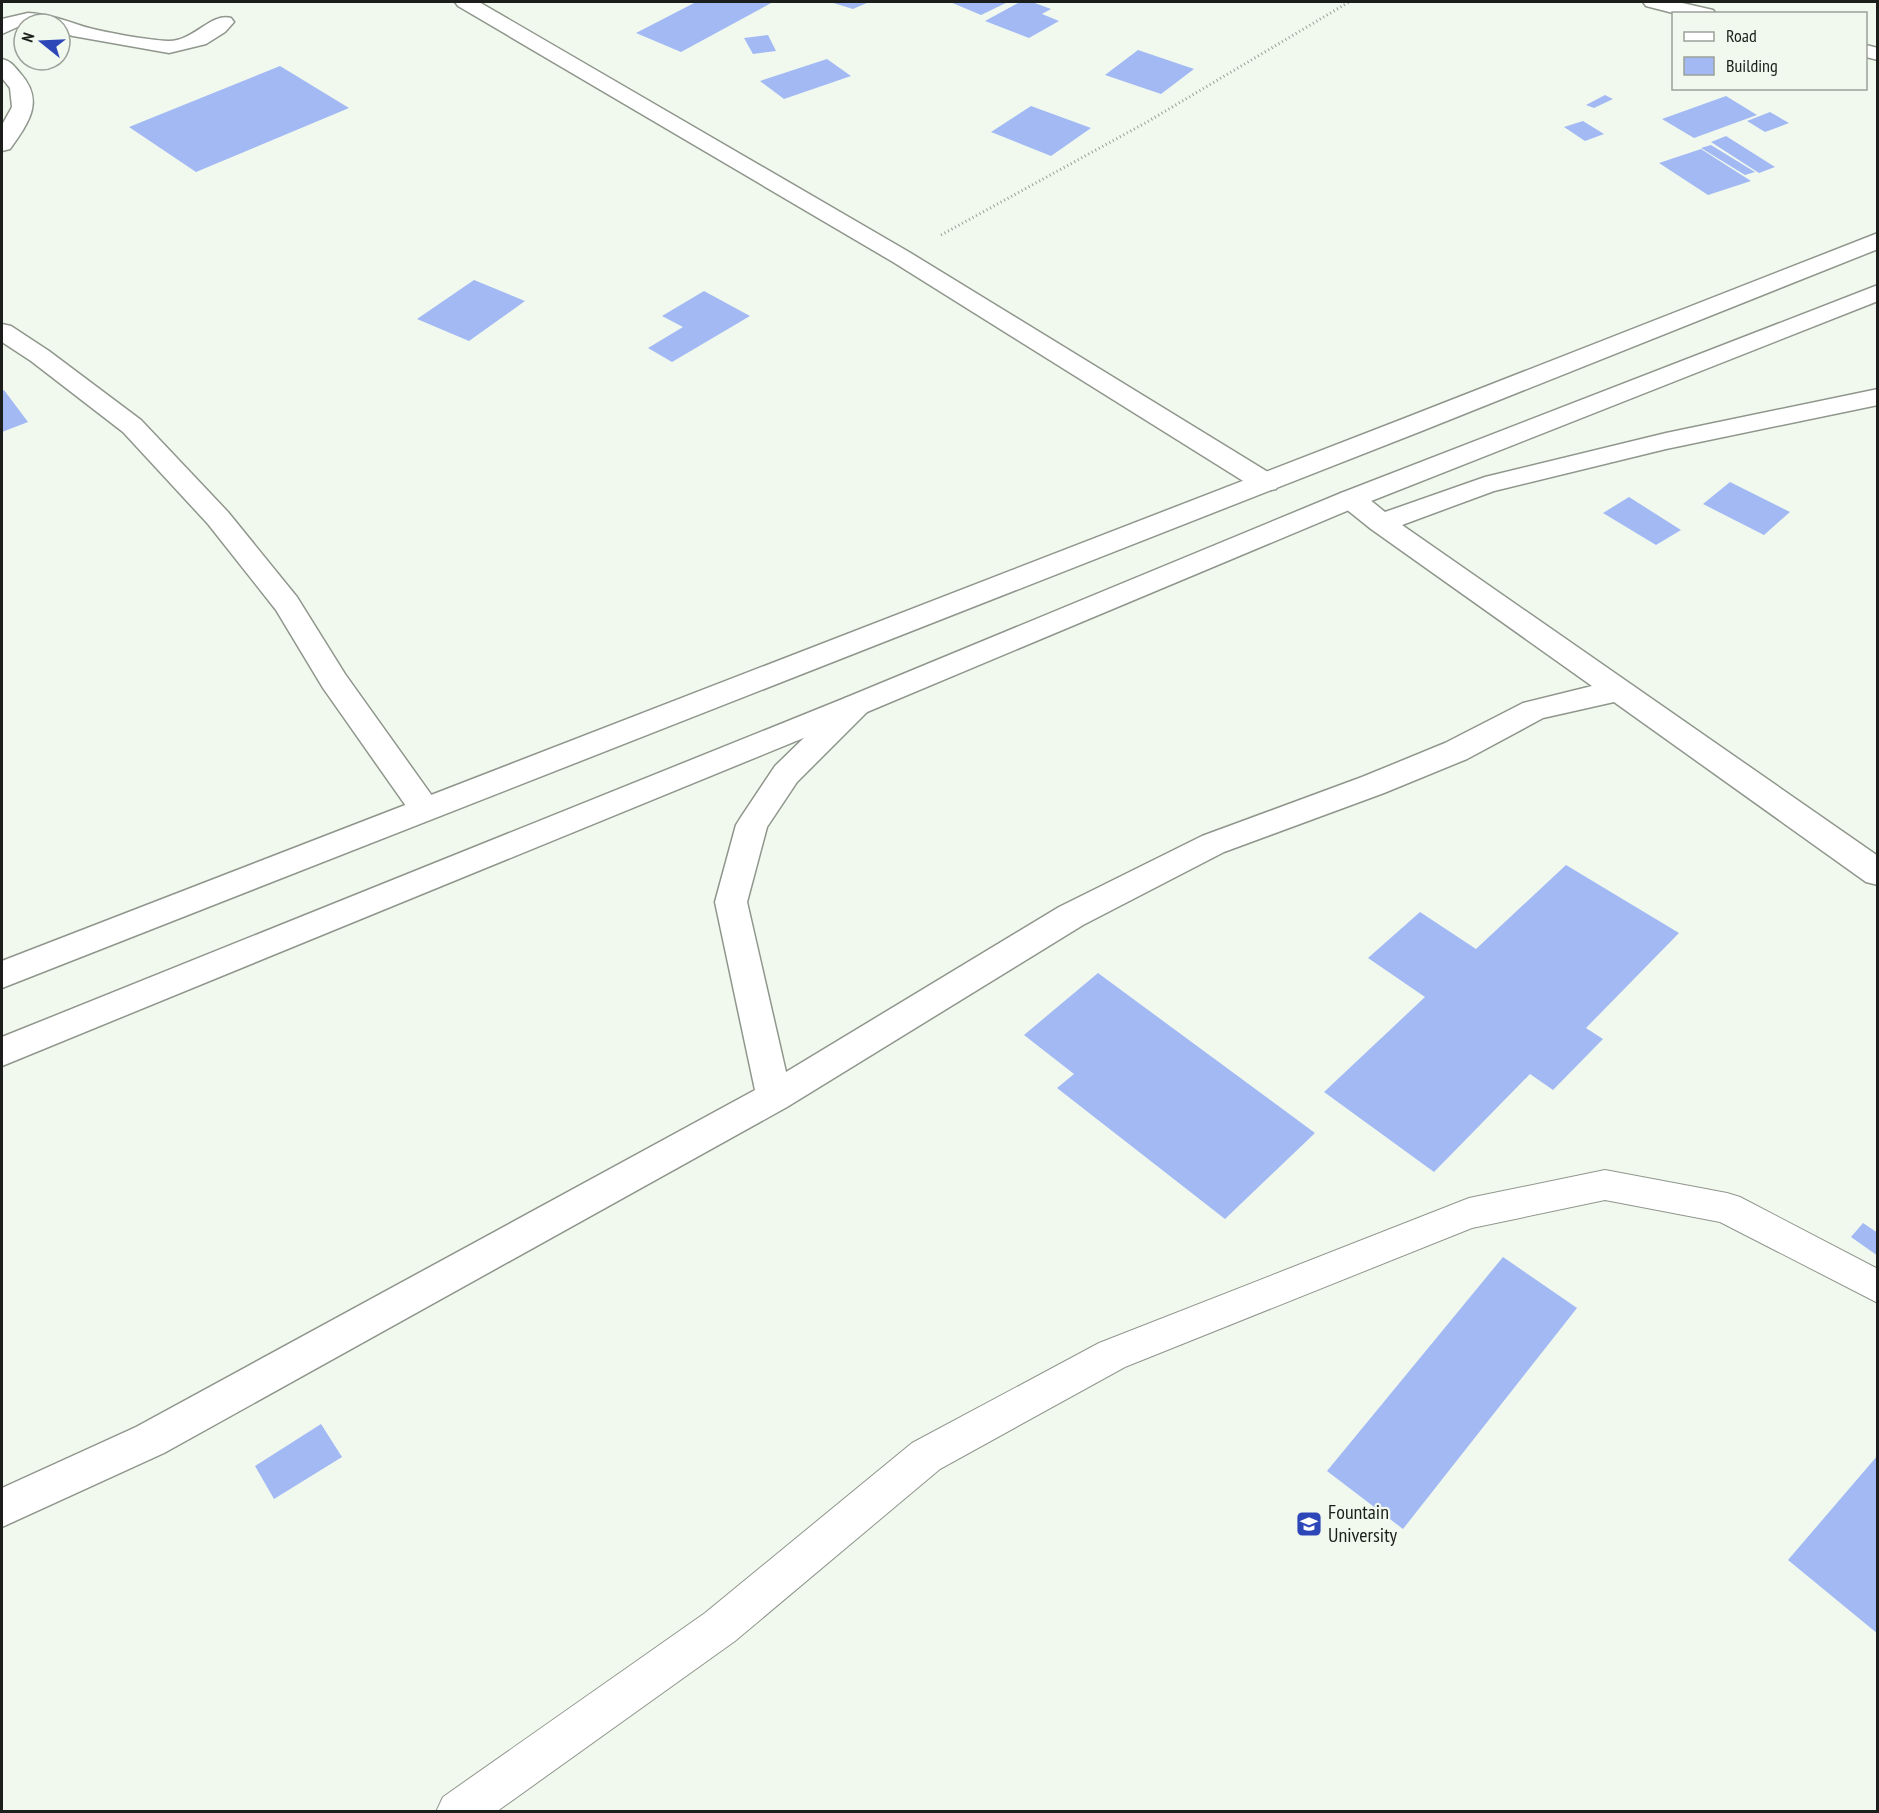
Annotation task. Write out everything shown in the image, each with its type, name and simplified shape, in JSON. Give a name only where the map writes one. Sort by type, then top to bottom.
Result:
[{"type":"main road","points":[[465,2],[901,257],[1266,483]]},
{"type":"main road","points":[[1653,2],[1698,12]]},
{"type":"main road","points":[[72,30],[169,47],[209,36],[224,22]]},
{"type":"main road","points":[[2,65],[21,87],[23,107],[2,144]]},
{"type":"main road","points":[[2,975],[424,808],[1266,483],[1878,240]]},
{"type":"main road","points":[[2,1052],[856,705],[1351,500],[1878,292]]},
{"type":"main road","points":[[2,331],[40,356],[132,426],[218,518],[287,604],[334,681],[424,808]]},
{"type":"main road","points":[[1381,523],[1485,485],[1666,441],[1878,397]]},
{"type":"main road","points":[[1351,500],[1878,873]]},
{"type":"main road","points":[[2,1508],[150,1440],[774,1097],[1071,916],[1213,844],[1373,785],[1456,751],[1534,710],[1620,690]]},
{"type":"main road","points":[[774,1097],[731,902],[752,825],[786,774],[856,705]]},
{"type":"lane","points":[[458,1812],[720,1627],[927,1456],[1112,1355],[1469,1213],[1605,1185],[1727,1208],[1878,1287]]},
{"type":"path","points":[[901,257],[1086,157],[1274,49],[1349,2]]},
{"type":"building","points":[[696,2],[773,2],[681,52],[636,33]]},
{"type":"building","points":[[830,2],[869,2],[853,9]]},
{"type":"building","points":[[950,2],[1008,2],[981,15]]},
{"type":"building","points":[[1020,2],[1032,2],[1051,9],[1042,14],[1059,21],[1029,38],[985,21]]},
{"type":"building","points":[[768,35],[776,51],[753,54],[744,38]]},
{"type":"building","points":[[1138,50],[1194,69],[1161,94],[1105,75]]},
{"type":"building","points":[[827,59],[851,76],[784,99],[760,81]]},
{"type":"building","points":[[280,66],[349,108],[196,172],[129,127]]},
{"type":"building","points":[[1605,95],[1613,99],[1594,108],[1586,105]]},
{"type":"building","points":[[1726,96],[1757,115],[1694,138],[1662,119]]},
{"type":"building","points":[[1031,106],[1091,128],[1051,156],[991,132]]},
{"type":"building","points":[[1770,112],[1789,123],[1765,132],[1747,121]]},
{"type":"building","points":[[1583,121],[1604,134],[1585,141],[1564,127]]},
{"type":"building","points":[[1726,136],[1775,167],[1759,173],[1711,142]]},
{"type":"building","points":[[1711,145],[1755,172],[1745,175],[1701,148]]},
{"type":"building","points":[[1701,149],[1751,181],[1708,195],[1659,163]]},
{"type":"building","points":[[474,280],[525,301],[469,341],[417,319]]},
{"type":"building","points":[[704,291],[750,316],[672,362],[648,348],[683,327],[662,316]]},
{"type":"building","points":[[4,390],[28,422],[2,432],[2,391]]},
{"type":"building","points":[[1730,482],[1790,512],[1764,535],[1703,504]]},
{"type":"building","points":[[1629,497],[1681,530],[1656,545],[1603,513]]},
{"type":"building","points":[[1566,865],[1679,933],[1586,1028],[1603,1039],[1553,1090],[1530,1074],[1434,1172],[1324,1092],[1425,997],[1368,958],[1420,912],[1476,949]]},
{"type":"building","points":[[1098,973],[1315,1133],[1225,1219],[1057,1088],[1074,1074],[1024,1035]]},
{"type":"building","points":[[1863,1223],[1878,1233],[1878,1256],[1851,1237]]},
{"type":"building","points":[[1503,1257],[1577,1308],[1403,1529],[1327,1471]]},
{"type":"building","points":[[321,1424],[342,1457],[274,1499],[255,1466]]},
{"type":"building","points":[[1878,1455],[1878,1634],[1788,1560]]},
{"type":"place","name":"Fountain University","points":[[1309,1524]]}]
